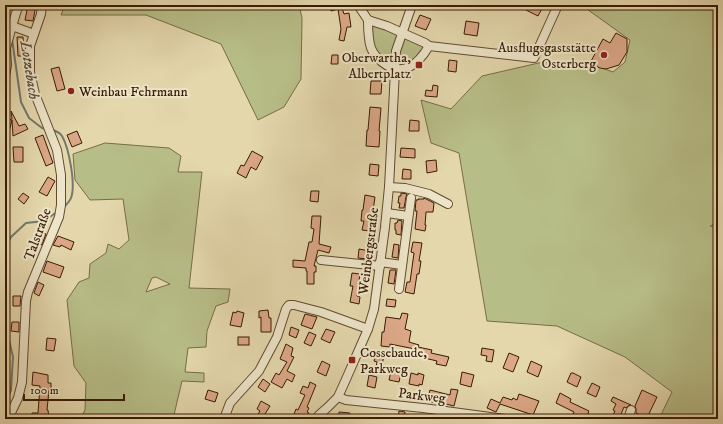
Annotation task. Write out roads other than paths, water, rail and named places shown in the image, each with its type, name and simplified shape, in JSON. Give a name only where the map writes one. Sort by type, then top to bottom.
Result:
[{"type":"street","name":"Talstraße","points":[[8,419],[18,398],[22,382],[26,301],[28,292],[60,217],[61,205],[61,175],[57,150],[34,94],[30,72],[30,46],[41,14],[42,5]]},
{"type":"street","points":[[358,5],[368,20],[371,48],[376,57],[394,70],[407,68],[416,63],[426,52],[429,46]]},
{"type":"street","points":[[368,20],[402,32],[429,46],[534,58],[558,5]]},
{"type":"street","name":"Weinbergstraße","points":[[316,419],[338,397],[368,329],[374,310],[387,212],[396,51],[412,8]]},
{"type":"street","points":[[5,76],[7,65],[6,48],[14,27],[17,10]]},
{"type":"street","points":[[14,27],[34,34]]},
{"type":"street","points":[[389,187],[405,188],[428,194],[448,204]]},
{"type":"street","points":[[399,289],[411,198]]},
{"type":"street","points":[[387,212],[408,216]]},
{"type":"street","points":[[321,260],[402,265]]},
{"type":"street","points":[[224,419],[230,403],[258,371],[277,337],[286,308],[289,305],[321,312],[368,329]]},
{"type":"street","name":"Parkweg","points":[[338,397],[346,400],[444,415],[505,419]]},
{"type":"street","points":[[628,419],[631,410]]},
{"type":"waterway","name":"Lotzebach","points":[[13,37],[12,39],[21,102],[29,118],[42,128],[46,129]]},
{"type":"waterway","name":"Lotzebach","points":[[52,130],[58,132],[62,136],[65,142],[71,167],[73,185],[72,192],[68,203],[64,207]]},
{"type":"waterway","name":"Lotzebach","points":[[5,248],[11,237],[26,223],[44,221],[57,212]]},
{"type":"waterway","points":[[711,226],[718,224]]},
{"type":"waterway","name":"Lotzebach","points":[[5,278],[7,285],[5,294]]},
{"type":"waterway","name":"Lotzebach","points":[[5,335],[9,340],[13,357],[11,390],[5,404]]},
{"type":"place","name":"Ausflugsgaststätte Osterberg","points":[[604,55]]},
{"type":"place","name":"Oberwartha, Albertplatz","points":[[419,65]]},
{"type":"place","name":"Weinbau Fehrmann","points":[[71,91]]},
{"type":"place","name":"Cossebaude, Parkweg","points":[[352,360]]}]
